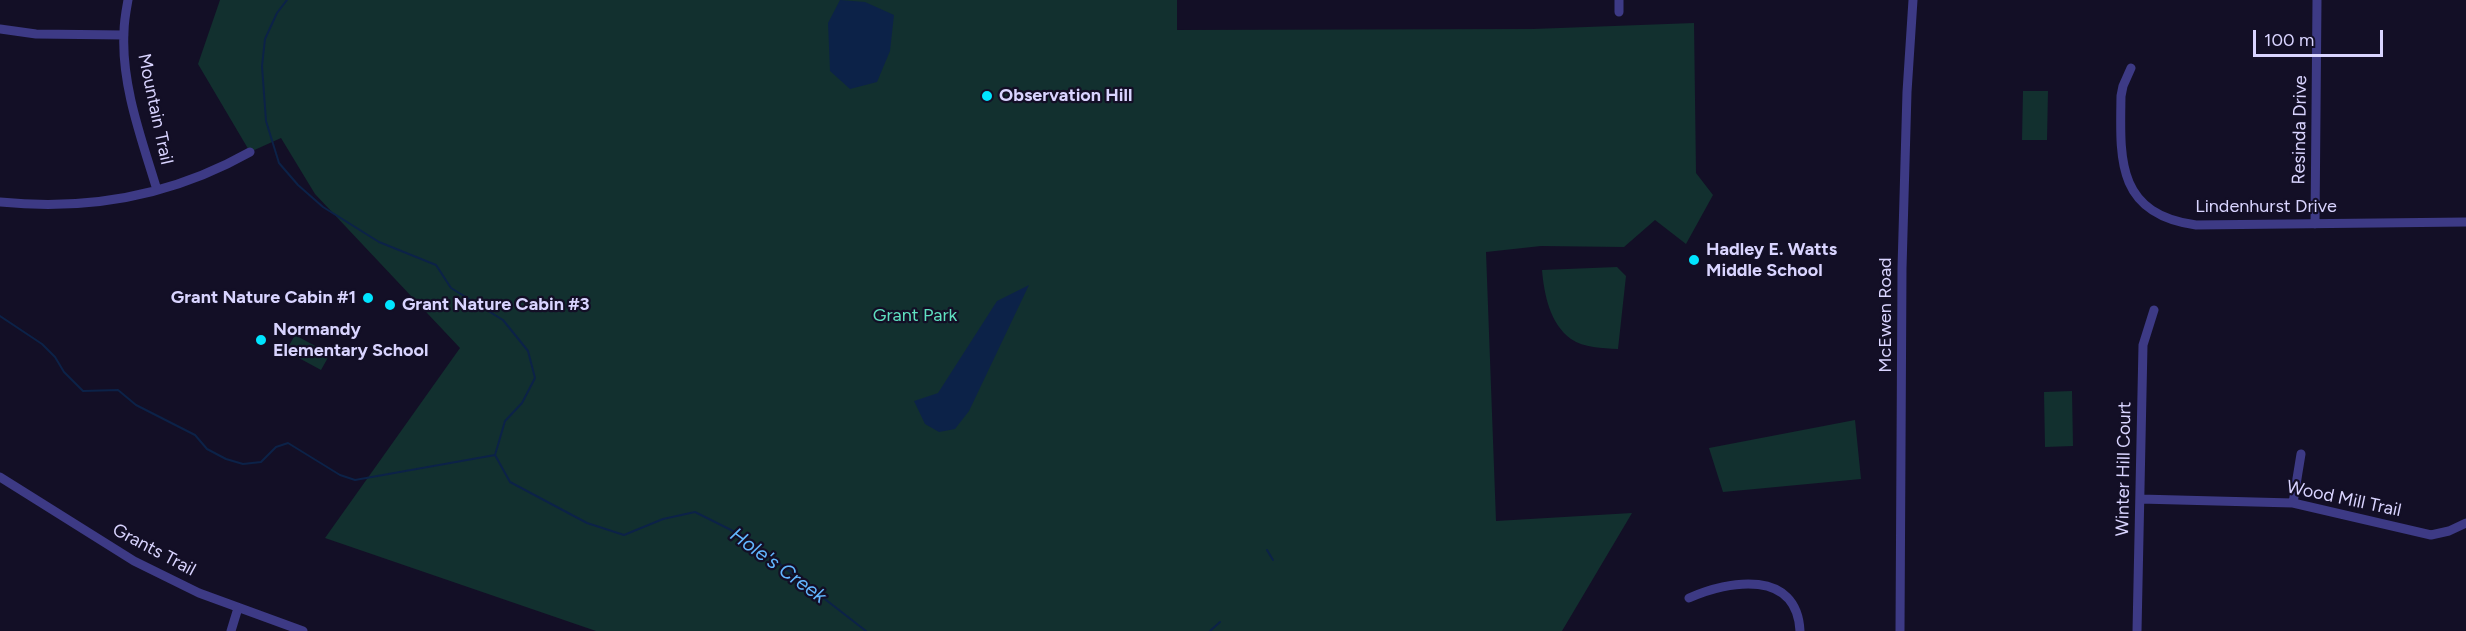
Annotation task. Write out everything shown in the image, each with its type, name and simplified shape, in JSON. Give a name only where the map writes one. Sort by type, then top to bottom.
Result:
[{"type":"street","name":"Mountain Trail","points":[[128,0],[124,35],[131,96],[157,190]]},
{"type":"street","points":[[1619,0],[1619,12]]},
{"type":"street","name":"McEwen Road","points":[[1900,631],[1902,268],[1912,0]]},
{"type":"street","name":"Resinda Drive","points":[[2315,224],[2317,0]]},
{"type":"street","points":[[0,29],[36,34],[124,35]]},
{"type":"street","name":"Lindenhurst Drive","points":[[2131,68],[2121,96],[2121,162],[2135,193],[2152,210],[2173,221],[2196,225],[2466,222]]},
{"type":"street","points":[[0,202],[75,205],[116,200],[207,174],[250,152]]},
{"type":"street","name":"Winter Hill Court","points":[[2137,631],[2143,345],[2154,310]]},
{"type":"street","points":[[2293,503],[2301,454]]},
{"type":"street","name":"Grants Trail","points":[[0,477],[134,561],[199,593],[303,631]]},
{"type":"street","name":"Wood Mill Trail","points":[[2140,499],[2293,503],[2422,534],[2440,534],[2466,524]]},
{"type":"street","points":[[1689,598],[1726,586],[1766,585],[1773,587],[1782,591],[1793,603],[1799,617],[1800,631]]},
{"type":"street","points":[[231,631],[238,609]]},
{"type":"green space","name":"Grant Park","points":[[220,0],[1177,0],[1177,30],[1533,29],[1694,23],[1696,173],[1713,195],[1686,244],[1655,220],[1624,247],[1541,246],[1486,252],[1496,521],[1632,513],[1562,631],[596,631],[325,538],[460,348],[315,194],[281,138],[250,152],[198,64]]},
{"type":"green space","points":[[2023,91],[2048,91],[2047,140],[2022,140]]},
{"type":"green space","points":[[1617,267],[1626,276],[1618,349],[1587,346],[1576,342],[1564,333],[1553,317],[1544,289],[1542,270]]},
{"type":"green space","points":[[295,335],[330,354],[321,370],[286,351]]},
{"type":"green space","points":[[2072,391],[2073,446],[2045,447],[2044,392]]},
{"type":"green space","points":[[1855,420],[1861,479],[1723,492],[1709,448]]},
{"type":"water","points":[[840,0],[865,2],[894,15],[890,51],[877,82],[850,89],[830,71],[828,23]]},
{"type":"water","points":[[1029,285],[969,411],[955,429],[939,432],[925,424],[914,401],[938,393],[997,301]]},
{"type":"waterway","name":"Hole's Creek","points":[[287,0],[277,13],[265,39],[262,66],[266,121],[279,163],[298,185],[323,207],[379,242],[436,265],[451,288],[503,320],[528,351],[535,378],[522,403],[505,421],[495,455],[510,482],[587,523],[624,535],[663,519],[695,512],[745,537],[866,631]]},
{"type":"waterway","points":[[0,316],[42,344],[55,357],[64,372],[83,391],[118,390],[136,405],[195,435],[207,449],[226,459],[243,464],[261,462],[276,447],[288,443],[340,475],[355,480],[495,455]]},
{"type":"waterway","points":[[1267,550],[1273,560]]},
{"type":"waterway","points":[[1210,631],[1220,622]]},
{"type":"place","name":"Observation Hill","points":[[987,96]]},
{"type":"place","name":"Hadley E. Watts Middle School","points":[[1694,260]]},
{"type":"place","name":"Grant Nature Cabin #1","points":[[368,298]]},
{"type":"place","name":"Grant Nature Cabin #3","points":[[390,305]]},
{"type":"place","name":"Normandy Elementary School","points":[[261,340]]}]
